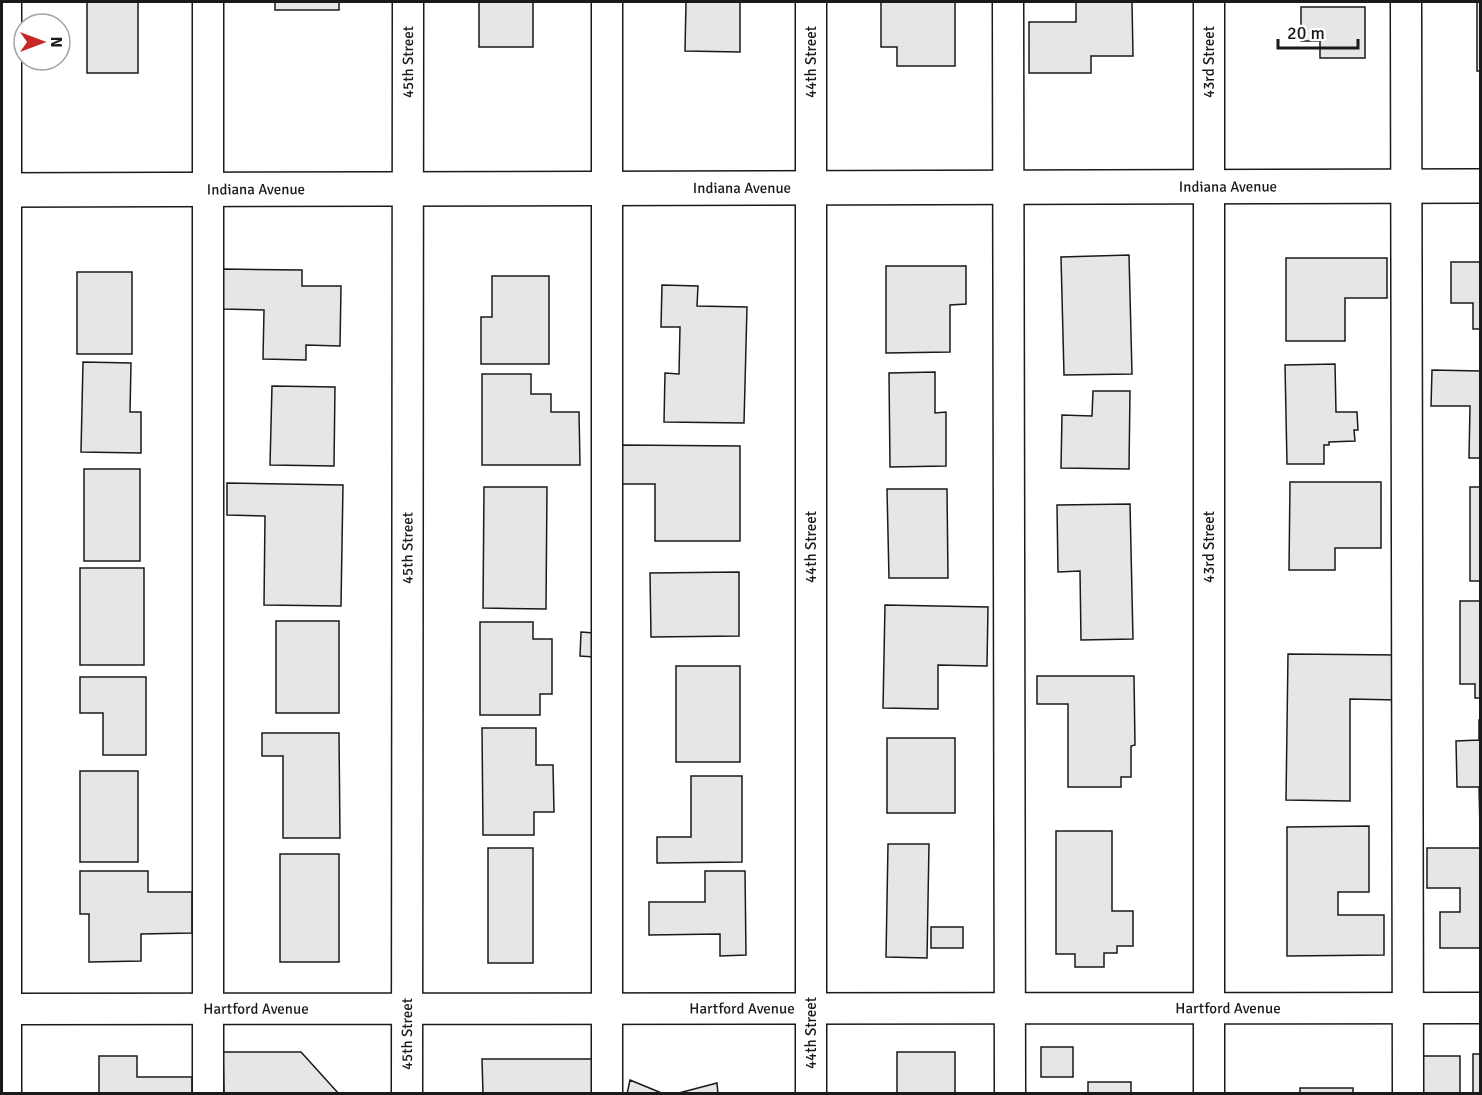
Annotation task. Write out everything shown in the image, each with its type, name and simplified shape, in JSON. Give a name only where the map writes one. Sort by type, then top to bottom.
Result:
[{"type":"main road","name":"Indiana Avenue","points":[[4,190],[1480,186]]},
{"type":"street","points":[[6,2],[4,190],[4,1009],[6,1094]]},
{"type":"street","points":[[208,2],[208,1094]]},
{"type":"street","name":"45th Street","points":[[407,1094],[408,2]]},
{"type":"street","points":[[607,2],[607,1094]]},
{"type":"street","name":"44th Street","points":[[811,2],[811,1094]]},
{"type":"street","points":[[1008,2],[1010,1094]]},
{"type":"street","name":"43rd Street","points":[[1209,2],[1209,1094]]},
{"type":"street","points":[[1406,2],[1408,1094]]},
{"type":"street","name":"Hartford Avenue","points":[[4,1009],[1480,1008]]},
{"type":"building","points":[[87,2],[138,2],[138,73],[87,73]]},
{"type":"building","points":[[275,2],[339,2],[339,10],[275,10]]},
{"type":"building","points":[[479,2],[533,2],[533,47],[479,47]]},
{"type":"building","points":[[686,2],[740,2],[740,52],[685,51]]},
{"type":"building","points":[[881,2],[955,2],[955,66],[897,66],[897,47],[881,47]]},
{"type":"building","points":[[1076,2],[1132,2],[1133,56],[1091,56],[1091,73],[1029,73],[1029,22],[1076,22]]},
{"type":"building","points":[[1477,2],[1480,2],[1480,71],[1477,71]]},
{"type":"building","points":[[1301,7],[1365,7],[1365,58],[1320,58],[1320,41],[1301,41]]},
{"type":"building","points":[[1129,255],[1132,374],[1064,375],[1061,257]]},
{"type":"building","points":[[1286,258],[1387,258],[1387,298],[1345,298],[1345,341],[1286,341]]},
{"type":"building","points":[[1451,262],[1480,262],[1480,329],[1473,329],[1473,303],[1451,303]]},
{"type":"building","points":[[886,266],[966,266],[966,304],[950,305],[950,352],[886,353]]},
{"type":"building","points":[[223,269],[302,270],[302,286],[341,286],[340,346],[306,345],[306,360],[263,359],[264,310],[223,309]]},
{"type":"building","points":[[77,272],[132,272],[132,354],[77,354]]},
{"type":"building","points":[[492,276],[549,276],[549,364],[481,364],[481,317],[492,317]]},
{"type":"building","points":[[662,285],[698,286],[697,306],[747,307],[744,423],[664,422],[665,373],[679,374],[680,327],[661,327]]},
{"type":"building","points":[[83,362],[131,363],[130,412],[141,412],[141,453],[81,452]]},
{"type":"building","points":[[1335,364],[1336,412],[1357,412],[1358,430],[1354,430],[1355,441],[1329,442],[1329,445],[1324,445],[1324,464],[1287,464],[1285,365]]},
{"type":"building","points":[[1432,370],[1480,371],[1480,458],[1469,458],[1470,406],[1431,406]]},
{"type":"building","points":[[935,372],[935,413],[946,412],[946,466],[890,467],[889,373]]},
{"type":"building","points":[[482,374],[531,374],[531,394],[551,394],[551,412],[579,412],[580,465],[482,465]]},
{"type":"building","points":[[272,386],[335,387],[334,466],[270,465]]},
{"type":"building","points":[[1093,391],[1130,391],[1129,469],[1061,468],[1062,415],[1092,416]]},
{"type":"building","points":[[621,445],[740,446],[740,541],[655,541],[655,484],[621,484]]},
{"type":"building","points":[[84,469],[140,469],[140,561],[84,561]]},
{"type":"building","points":[[1290,482],[1381,482],[1381,548],[1335,548],[1335,570],[1289,570]]},
{"type":"building","points":[[227,483],[343,485],[341,606],[264,605],[265,516],[227,515]]},
{"type":"building","points":[[484,487],[547,487],[546,609],[483,608]]},
{"type":"building","points":[[1470,487],[1480,487],[1480,581],[1470,581]]},
{"type":"building","points":[[887,489],[947,489],[948,578],[889,578]]},
{"type":"building","points":[[1130,504],[1133,639],[1081,640],[1080,571],[1058,572],[1057,505]]},
{"type":"building","points":[[80,568],[144,568],[144,665],[80,665]]},
{"type":"building","points":[[739,572],[739,636],[651,637],[650,573]]},
{"type":"building","points":[[1460,601],[1480,601],[1480,698],[1475,698],[1475,684],[1460,684]]},
{"type":"building","points":[[885,605],[988,607],[987,666],[938,665],[938,709],[883,708]]},
{"type":"building","points":[[276,621],[339,621],[339,713],[276,713]]},
{"type":"building","points":[[480,622],[533,622],[533,639],[552,639],[552,694],[540,694],[540,715],[480,715]]},
{"type":"building","points":[[581,632],[594,633],[594,657],[580,656]]},
{"type":"building","points":[[1288,654],[1399,655],[1398,700],[1350,699],[1350,801],[1286,800]]},
{"type":"building","points":[[676,666],[740,666],[740,762],[676,762]]},
{"type":"building","points":[[1037,676],[1134,676],[1135,745],[1131,746],[1131,777],[1121,777],[1121,787],[1068,787],[1068,704],[1037,704]]},
{"type":"building","points":[[80,677],[146,677],[146,755],[103,755],[103,713],[80,713]]},
{"type":"building","points":[[1479,720],[1480,828],[1479,787],[1457,787],[1456,741],[1479,740]]},
{"type":"building","points":[[482,728],[536,728],[536,765],[553,765],[554,812],[534,812],[534,835],[483,835]]},
{"type":"building","points":[[262,733],[339,733],[340,838],[283,838],[283,756],[262,756]]},
{"type":"building","points":[[887,738],[955,738],[955,813],[887,813]]},
{"type":"building","points":[[80,771],[138,771],[138,862],[80,862]]},
{"type":"building","points":[[691,776],[742,776],[742,862],[657,863],[657,837],[691,837]]},
{"type":"building","points":[[1369,826],[1369,892],[1338,892],[1338,915],[1384,915],[1384,955],[1287,956],[1287,827]]},
{"type":"building","points":[[1056,831],[1112,831],[1112,911],[1133,911],[1133,946],[1117,946],[1117,953],[1104,953],[1104,967],[1075,967],[1075,954],[1056,954]]},
{"type":"building","points":[[888,844],[929,844],[927,958],[886,957]]},
{"type":"building","points":[[488,848],[533,848],[533,963],[488,963]]},
{"type":"building","points":[[1427,848],[1480,848],[1480,948],[1440,948],[1440,912],[1460,912],[1460,888],[1427,888]]},
{"type":"building","points":[[280,854],[339,854],[339,962],[280,962]]},
{"type":"building","points":[[80,871],[148,871],[148,892],[192,892],[192,933],[141,934],[141,961],[89,962],[89,914],[80,914]]},
{"type":"building","points":[[705,871],[745,871],[746,955],[720,956],[720,934],[649,935],[649,902],[705,902]]},
{"type":"building","points":[[931,927],[963,927],[963,948],[931,948]]},
{"type":"building","points":[[1041,1047],[1073,1047],[1073,1077],[1041,1077]]},
{"type":"building","points":[[223,1052],[301,1052],[339,1094],[224,1094]]},
{"type":"building","points":[[897,1052],[955,1052],[955,1094],[897,1094]]},
{"type":"building","points":[[1473,1054],[1480,1054],[1480,1094],[1473,1094]]},
{"type":"building","points":[[99,1056],[137,1056],[137,1077],[192,1077],[192,1094],[99,1094]]},
{"type":"building","points":[[1420,1056],[1460,1056],[1460,1093],[1420,1093]]},
{"type":"building","points":[[482,1059],[596,1059],[596,1094],[483,1094]]},
{"type":"building","points":[[630,1080],[664,1094],[627,1094]]},
{"type":"building","points":[[1088,1082],[1131,1082],[1131,1094],[1088,1094]]},
{"type":"building","points":[[717,1083],[718,1094],[675,1094]]},
{"type":"building","points":[[1300,1088],[1353,1088],[1353,1094],[1300,1094]]}]
